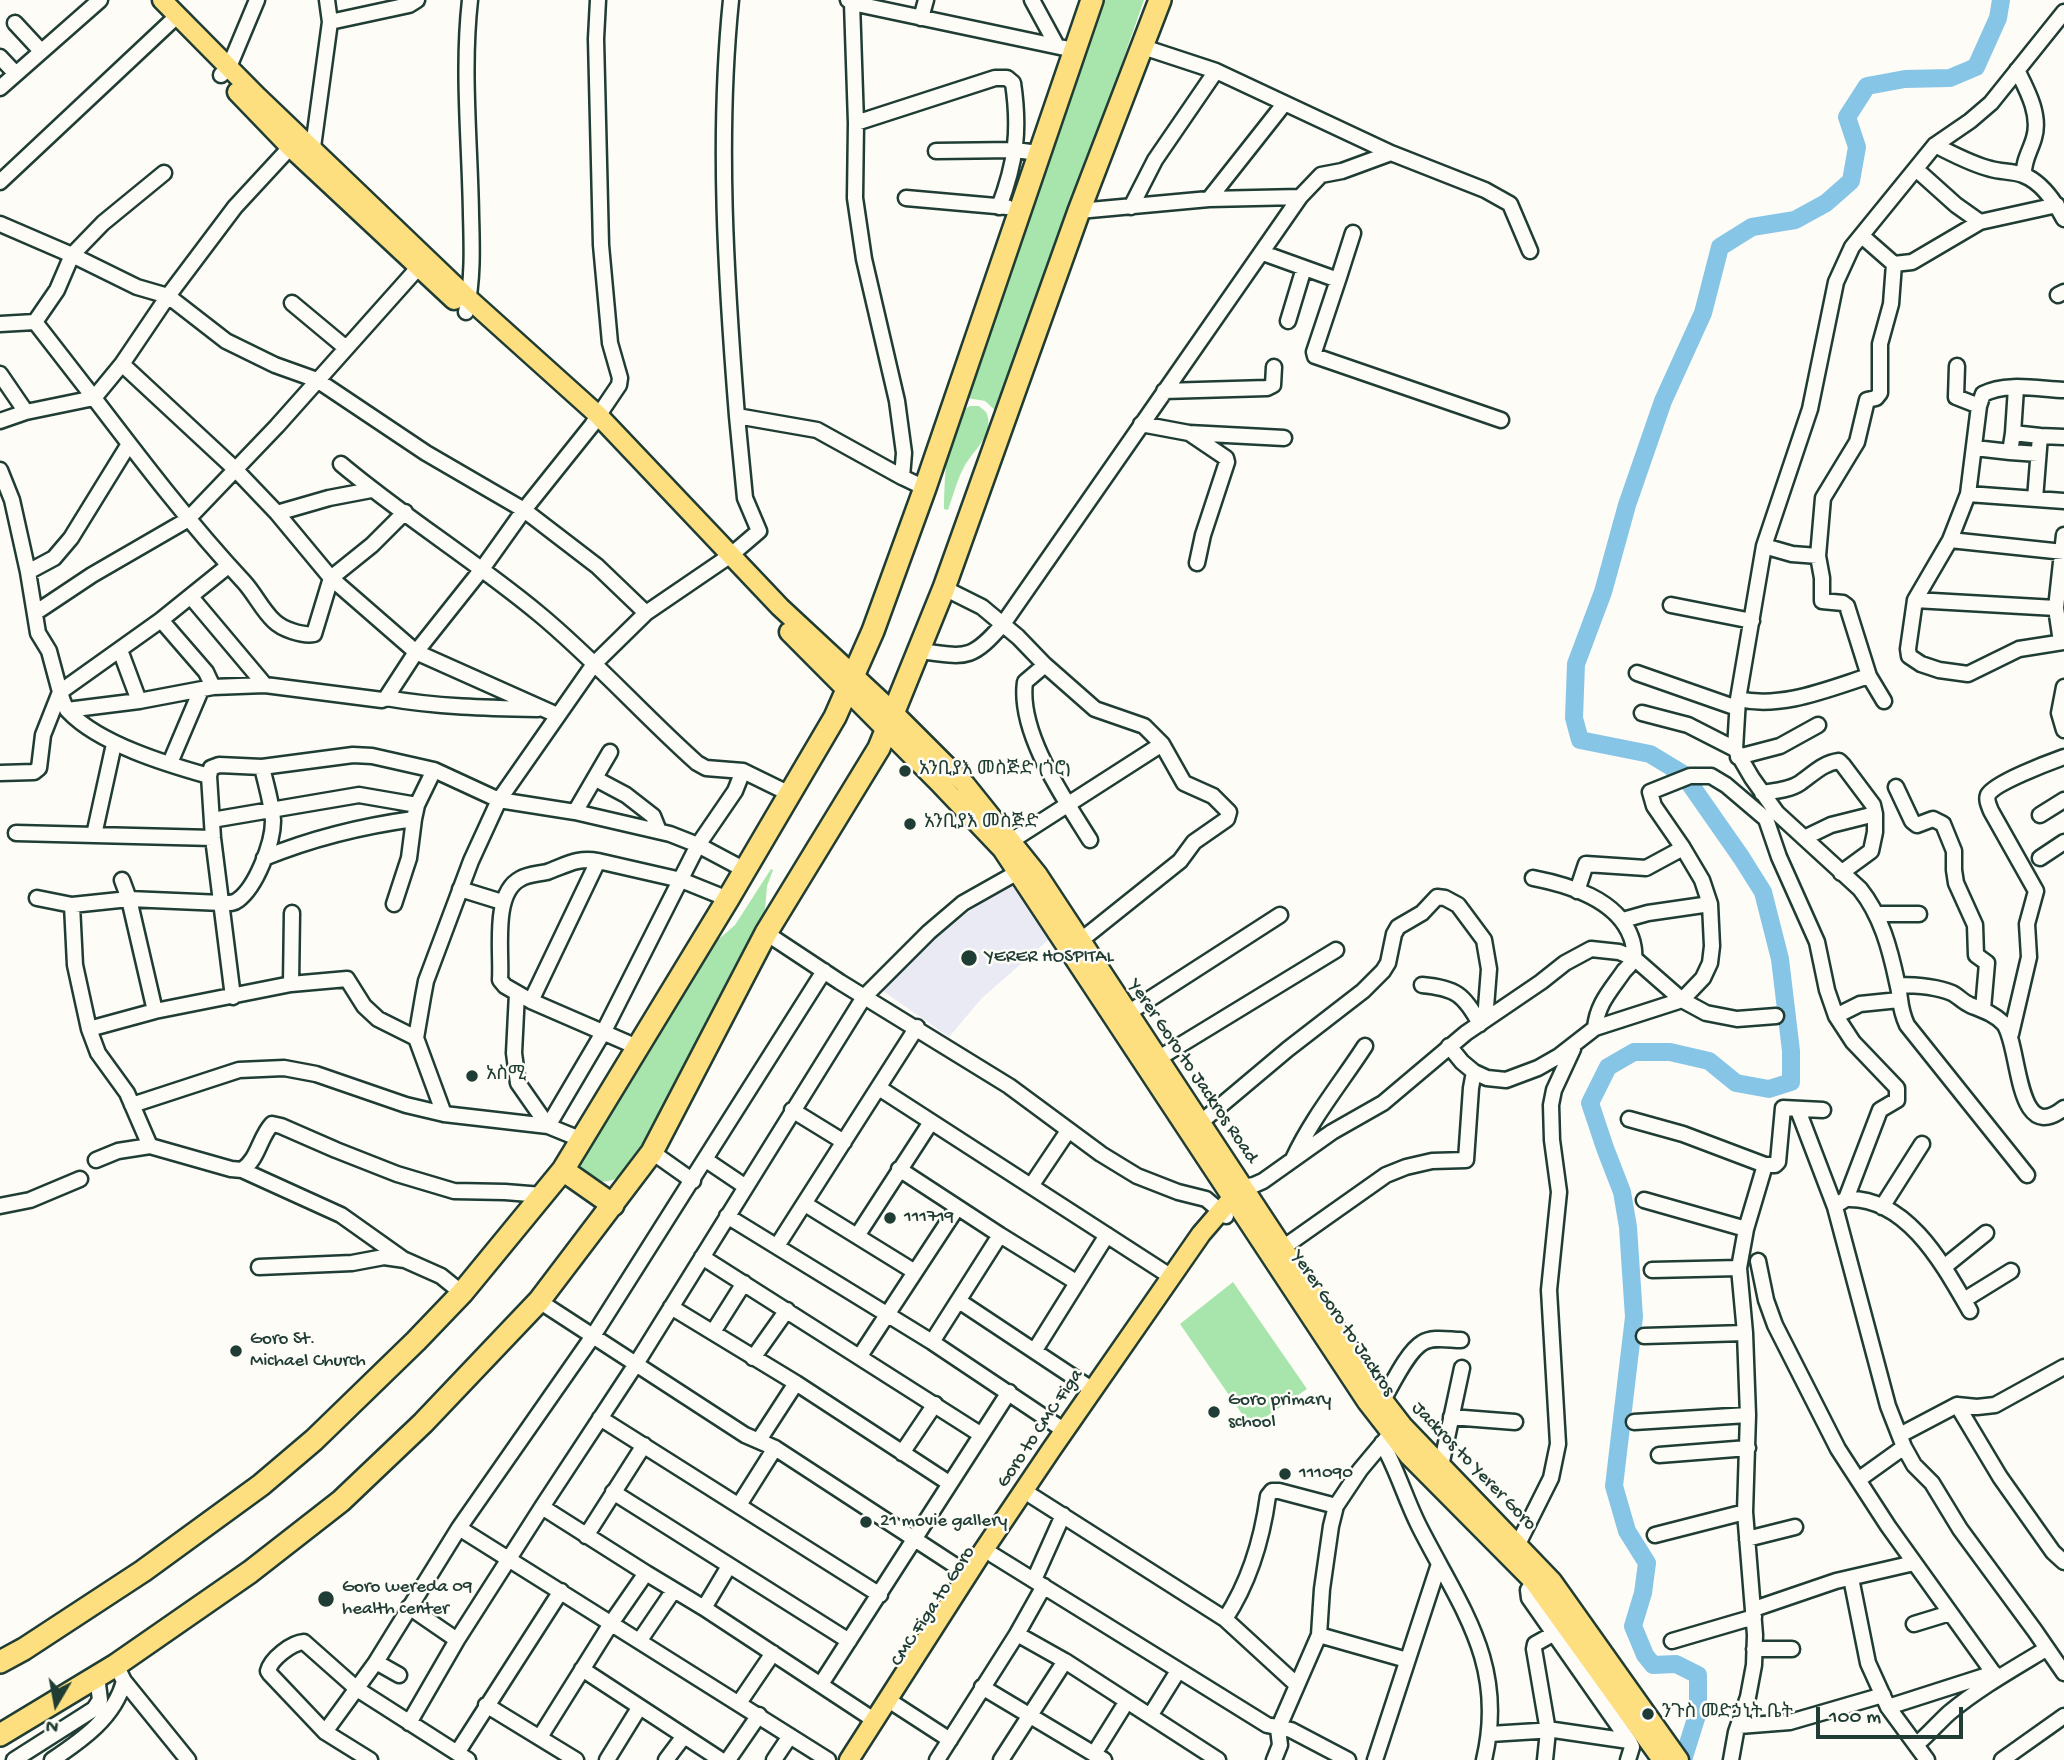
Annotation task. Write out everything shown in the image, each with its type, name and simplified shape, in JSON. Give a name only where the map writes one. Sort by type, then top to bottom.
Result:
[{"type":"highway","points":[[0,1662],[143,1571],[261,1485],[314,1440],[407,1350],[461,1293],[563,1170],[835,717],[873,631],[925,488],[1009,207],[1038,153],[1066,48],[1092,0]]},
{"type":"highway","points":[[0,1735],[97,1676],[120,1673],[341,1500],[423,1423],[539,1301],[652,1152],[766,933],[879,748],[944,588],[1079,211],[1160,0]]},
{"type":"highway","points":[[563,1170],[613,1205]]},
{"type":"main road","points":[[148,0],[174,20],[253,100],[467,305],[595,420],[727,558],[780,607],[849,683],[890,721],[987,831],[1018,872],[1237,1199]]},
{"type":"main road","points":[[162,0],[174,20]]},
{"type":"main road","name":"Yerer Goro to Jackros Road","points":[[890,721],[957,776],[1038,875],[1200,1123],[1237,1199]]},
{"type":"main road","name":"Jackros to Yerer Goro","points":[[1237,1199],[1284,1247],[1383,1400],[1404,1426],[1522,1548],[1574,1609],[1679,1760]]},
{"type":"main road","name":"Goro to CMC Figa","points":[[849,1760],[968,1574],[1056,1453],[1065,1431],[1170,1276],[1237,1199]]},
{"type":"main road","name":"Yerer Goro to Jackros","points":[[1237,1199],[1360,1392],[1386,1438],[1409,1456],[1534,1582],[1662,1760]]},
{"type":"main road","name":"CMC Figa to Goro","points":[[862,1760],[1032,1496],[1056,1453],[1237,1199]]},
{"type":"street","points":[[0,88],[100,0]]},
{"type":"street","points":[[225,71],[257,0]]},
{"type":"street","points":[[0,421],[26,412],[94,398],[122,364],[168,296],[235,206],[302,147],[330,22],[327,0]]},
{"type":"street","points":[[330,22],[409,5],[417,0]]},
{"type":"street","points":[[467,305],[472,253],[468,78],[470,0]]},
{"type":"street","points":[[386,698],[416,652],[617,390],[620,378],[610,343],[601,246],[596,39],[598,0]]},
{"type":"street","points":[[444,1114],[416,1038],[426,981],[460,889],[499,800],[551,712],[594,664],[646,613],[727,558],[760,531],[744,498],[737,416],[725,152],[731,0]]},
{"type":"street","points":[[921,18],[926,0]]},
{"type":"street","points":[[1032,0],[1066,48]]},
{"type":"street","points":[[902,477],[904,453],[897,401],[864,259],[855,198],[856,123],[850,1],[1066,48]]},
{"type":"street","points":[[1737,753],[1737,704],[1763,546],[1810,410],[1836,282],[1852,247],[1935,145],[1991,103],[2064,12]]},
{"type":"street","points":[[0,182],[174,20]]},
{"type":"street","points":[[15,23],[41,51]]},
{"type":"street","points":[[1143,47],[1216,71],[1391,153],[1485,190],[1510,204],[1530,251]]},
{"type":"street","points":[[0,57],[16,74]]},
{"type":"street","points":[[2017,70],[2032,102],[2034,121],[2034,139],[2023,165],[2024,175]]},
{"type":"street","points":[[1130,207],[1155,160],[1216,71]]},
{"type":"street","points":[[856,123],[1002,77],[1013,83],[1018,115],[1009,207],[906,198]]},
{"type":"street","points":[[1209,199],[1284,104]]},
{"type":"street","points":[[1935,145],[1965,161],[2024,175],[2039,185],[2064,219]]},
{"type":"street","points":[[936,151],[1015,150],[1038,153]]},
{"type":"street","points":[[920,651],[961,657],[986,643],[1003,624],[1300,197],[1321,175],[1342,172],[1391,153]]},
{"type":"street","points":[[1917,170],[1956,205],[1980,222]]},
{"type":"street","points":[[35,322],[57,290],[72,254],[103,223],[164,173]]},
{"type":"street","points":[[1079,211],[1209,199],[1300,197]]},
{"type":"street","points":[[1862,236],[1894,264],[1912,262],[1980,222],[2056,205]]},
{"type":"street","points":[[0,224],[72,254],[137,287],[168,296],[226,341],[275,365],[317,380],[426,453],[524,510],[597,566],[646,613]]},
{"type":"street","points":[[1353,233],[1314,352],[1315,356],[1501,420]]},
{"type":"street","points":[[1263,253],[1338,280]]},
{"type":"street","points":[[35,613],[92,575],[187,520],[423,263]]},
{"type":"street","points":[[1884,701],[1869,676],[1847,606],[1822,601],[1818,556],[1822,498],[1857,442],[1867,400],[1880,393],[1880,344],[1891,304],[1894,264]]},
{"type":"street","points":[[1288,321],[1304,268]]},
{"type":"street","points":[[292,303],[346,348]]},
{"type":"street","points":[[0,324],[35,322]]},
{"type":"street","points":[[35,322],[187,520],[275,622],[307,635],[314,634],[331,578],[405,512]]},
{"type":"street","points":[[122,364],[235,469],[277,513],[331,578],[416,652],[551,712]]},
{"type":"street","points":[[1957,366],[1956,397],[1979,406]]},
{"type":"street","points":[[1164,391],[1268,388],[1273,385],[1274,367]]},
{"type":"street","points":[[0,374],[26,412]]},
{"type":"street","points":[[2010,452],[2016,388]]},
{"type":"street","points":[[2064,390],[2016,388],[1992,390],[1983,394],[1979,406],[1968,494],[1951,540],[1915,600],[1909,656],[1921,664],[1939,670],[1968,674],[2020,649],[2062,642],[2056,608],[2064,535]]},
{"type":"street","points":[[737,416],[817,430],[925,488]]},
{"type":"street","points":[[1141,424],[1189,433],[1284,438]]},
{"type":"street","points":[[1189,433],[1226,458],[1227,462],[1196,562]]},
{"type":"street","points":[[2012,433],[2064,438]]},
{"type":"street","points":[[2035,499],[2040,436]]},
{"type":"street","points":[[28,572],[54,558],[71,538],[129,444]]},
{"type":"street","points":[[1975,448],[2038,454]]},
{"type":"street","points":[[341,464],[371,490],[405,512],[540,614],[697,763],[706,768],[743,771],[790,794]]},
{"type":"street","points":[[0,470],[12,500],[38,633],[49,651],[67,710],[91,730],[114,744],[209,776]]},
{"type":"street","points":[[277,513],[329,498],[371,490]]},
{"type":"street","points":[[1968,494],[2064,501]]},
{"type":"street","points":[[1951,540],[2063,551]]},
{"type":"street","points":[[1763,546],[1792,554],[1818,556]]},
{"type":"street","points":[[0,773],[34,772],[39,768],[43,735],[60,692],[161,620],[229,566]]},
{"type":"street","points":[[944,588],[982,607],[1096,709],[1144,726],[1162,744],[1184,783],[1213,796],[1229,812],[1227,819],[1194,842],[1180,861],[1080,941]]},
{"type":"street","points":[[191,597],[265,685]]},
{"type":"street","points":[[1915,600],[2056,608]]},
{"type":"street","points":[[1671,605],[1752,621]]},
{"type":"street","points":[[161,620],[206,673],[207,689],[170,762]]},
{"type":"street","points":[[120,650],[139,701]]},
{"type":"street","points":[[1045,665],[1025,682],[1027,715],[1033,737],[1090,840]]},
{"type":"street","points":[[1637,673],[1737,704],[1779,701],[1809,695],[1869,676]]},
{"type":"street","points":[[67,710],[207,689],[265,685],[426,705],[551,712]]},
{"type":"street","points":[[2064,687],[2059,713],[2064,730]]},
{"type":"street","points":[[1642,713],[1688,725],[1737,753],[1762,793],[1772,816],[1779,857],[1817,942],[1827,990],[1836,1016],[1853,1042],[1897,1088],[1897,1100],[1880,1110],[1840,1203]]},
{"type":"street","points":[[1737,753],[1788,743],[1792,738],[1818,725]]},
{"type":"street","points":[[94,835],[114,744]]},
{"type":"street","points":[[1011,841],[1162,744]]},
{"type":"street","points":[[575,813],[610,752]]},
{"type":"street","points":[[233,997],[213,838],[209,776],[211,768],[219,765],[262,767],[354,755],[372,756],[434,770],[499,800],[659,831],[698,845],[745,870]]},
{"type":"street","points":[[2064,757],[1993,789],[1987,801],[2036,891],[2027,924],[2029,957],[2011,1034],[2020,1084],[2034,1113],[2044,1118],[2053,1117],[2064,1108]]},
{"type":"street","points":[[1762,793],[1799,784],[1819,768],[1839,761],[1872,805],[1875,814],[1871,851],[1841,873]]},
{"type":"street","points":[[37,898],[72,905],[129,899],[233,903],[240,899],[247,891],[272,838],[271,809],[262,767]]},
{"type":"street","points":[[394,904],[409,859],[415,812],[434,770]]},
{"type":"street","points":[[548,1126],[604,1031],[698,845],[735,791],[743,771]]},
{"type":"street","points":[[1448,1046],[1461,1062],[1474,1072],[1487,1078],[1506,1080],[1538,1068],[1559,1056],[1595,1028],[1682,1000],[1703,978],[1710,963],[1710,904],[1702,880],[1650,798],[1650,792],[1690,776],[1711,776],[1804,838],[1860,888],[1877,914],[1898,985],[1900,1009],[1917,1039],[2027,1175]]},
{"type":"street","points":[[596,779],[626,795],[653,816],[659,831]]},
{"type":"street","points":[[1896,787],[1912,821],[1917,825],[1933,819],[1938,820],[1943,824],[1954,851],[1956,883],[1975,925],[1976,955],[1987,963],[1983,1009]]},
{"type":"street","points":[[212,820],[359,795],[415,812]]},
{"type":"street","points":[[2040,815],[2064,800]]},
{"type":"street","points":[[264,858],[300,843],[415,812]]},
{"type":"street","points":[[1804,838],[1831,825],[1875,814]]},
{"type":"street","points":[[16,834],[213,838]]},
{"type":"street","points":[[2040,858],[2064,842]]},
{"type":"street","points":[[1577,891],[1586,864],[1646,868],[1683,848]]},
{"type":"street","points":[[637,1047],[531,1001],[500,980],[502,902],[508,888],[522,878],[547,872],[574,860],[585,859],[681,880],[728,899]]},
{"type":"street","points":[[531,1001],[598,861]]},
{"type":"street","points":[[409,1723],[457,1640],[636,1364],[864,997],[929,932],[963,903],[1018,872]]},
{"type":"street","points":[[1533,878],[1577,891],[1605,904],[1623,920],[1633,941],[1634,958],[1599,1007],[1595,1028]]},
{"type":"street","points":[[121,880],[129,899],[155,1011]]},
{"type":"street","points":[[460,889],[502,902]]},
{"type":"street","points":[[1200,1123],[1368,986],[1388,963],[1398,927],[1422,913],[1437,897],[1458,905],[1484,940],[1489,969],[1482,1022]]},
{"type":"street","points":[[1623,920],[1648,913],[1710,904]]},
{"type":"street","points":[[72,905],[75,965],[89,1029],[98,1053],[127,1093],[150,1146]]},
{"type":"street","points":[[291,984],[292,912]]},
{"type":"street","points":[[1877,914],[1920,914]]},
{"type":"street","points":[[1128,1013],[1280,915]]},
{"type":"street","points":[[766,933],[864,997],[1010,1086],[1101,1154],[1137,1176],[1178,1192],[1206,1199],[1237,1199],[1332,1132],[1383,1103],[1448,1046],[1564,963],[1591,949],[1619,952],[1634,958],[1682,1000],[1721,1017],[1737,1019],[1776,1016]]},
{"type":"street","points":[[1159,1058],[1336,950]]},
{"type":"street","points":[[325,1731],[376,1662],[459,1528],[593,1336],[824,971]]},
{"type":"street","points":[[89,1029],[155,1011],[291,984],[347,979],[364,1006],[378,1019],[416,1038]]},
{"type":"street","points":[[1422,985],[1454,990],[1482,1022]]},
{"type":"street","points":[[1898,985],[1937,988],[1954,994],[2003,1023],[2011,1034]]},
{"type":"street","points":[[517,993],[514,1023],[518,1083],[548,1126]]},
{"type":"street","points":[[1836,1016],[1860,1004],[1899,1000]]},
{"type":"street","points":[[777,1246],[917,1027]]},
{"type":"street","points":[[1522,1548],[1551,1478],[1558,1444],[1549,1290],[1559,1192],[1552,1140],[1551,1105],[1553,1090],[1577,1041]]},
{"type":"street","points":[[1293,1159],[1307,1129],[1366,1046]]},
{"type":"street","points":[[132,1105],[239,1070],[285,1068],[316,1074],[406,1105],[444,1114],[548,1126],[580,1139]]},
{"type":"street","points":[[1284,1247],[1386,1175],[1432,1161],[1466,1160],[1474,1072]]},
{"type":"street","points":[[880,1088],[1170,1276]]},
{"type":"street","points":[[1629,1119],[1683,1134],[1765,1165],[1775,1165],[1778,1162],[1783,1108],[1823,1110]]},
{"type":"street","points":[[792,1110],[844,1142]]},
{"type":"street","points":[[1798,1110],[1840,1203],[1888,1406],[1902,1441],[1914,1465],[1932,1482],[1960,1530],[2064,1673]]},
{"type":"street","points":[[857,1236],[931,1122]]},
{"type":"street","points":[[242,1170],[255,1156],[272,1124],[397,1174],[454,1192],[542,1195]]},
{"type":"street","points":[[1031,1186],[1068,1130]]},
{"type":"street","points":[[1882,1207],[1922,1144]]},
{"type":"street","points":[[96,1160],[118,1151],[150,1146],[242,1170],[341,1215],[405,1259],[441,1276],[461,1293]]},
{"type":"street","points":[[652,1152],[693,1181]]},
{"type":"street","points":[[706,1160],[746,1186]]},
{"type":"street","points":[[1731,1760],[1748,1697],[1754,1649],[1754,1613],[1746,1539],[1748,1415],[1739,1268],[1746,1229],[1765,1165]]},
{"type":"street","points":[[899,1169],[1000,1236],[1076,1282]]},
{"type":"street","points":[[0,1206],[30,1200],[80,1179]]},
{"type":"street","points":[[1840,1203],[1855,1199],[1882,1207],[1921,1237],[1944,1267],[1967,1306],[2011,1271]]},
{"type":"street","points":[[1644,1200],[1746,1229]]},
{"type":"street","points":[[805,1204],[915,1272]]},
{"type":"street","points":[[860,1356],[957,1208]]},
{"type":"street","points":[[727,1216],[932,1342],[1065,1431]]},
{"type":"street","points":[[1944,1267],[1986,1233]]},
{"type":"street","points":[[1035,1350],[1107,1235]]},
{"type":"street","points":[[932,1342],[1000,1236]]},
{"type":"street","points":[[259,1267],[352,1263],[384,1257],[405,1259]]},
{"type":"street","points":[[702,1257],[980,1434]]},
{"type":"street","points":[[1758,1261],[1766,1300],[1775,1325],[1838,1449],[1914,1563],[1996,1676]]},
{"type":"street","points":[[1652,1270],[1739,1268]]},
{"type":"street","points":[[713,1332],[744,1283]]},
{"type":"street","points":[[539,1301],[745,1434],[775,1448],[968,1574]]},
{"type":"street","points":[[959,1301],[1093,1390]]},
{"type":"street","points":[[671,1307],[796,1383],[949,1483]]},
{"type":"street","points":[[754,1357],[787,1310]]},
{"type":"street","points":[[1644,1336],[1745,1333]]},
{"type":"street","points":[[1383,1400],[1423,1342],[1437,1339],[1461,1340]]},
{"type":"street","points":[[1858,1479],[1902,1441],[1957,1405],[1995,1405],[2064,1367]]},
{"type":"street","points":[[1441,1466],[1462,1368]]},
{"type":"street","points":[[759,1440],[796,1383]]},
{"type":"street","points":[[821,1684],[1009,1392]]},
{"type":"street","points":[[902,1453],[935,1404]]},
{"type":"street","points":[[1957,1405],[2000,1477],[2053,1552],[2064,1562]]},
{"type":"street","points":[[1634,1422],[1748,1415]]},
{"type":"street","points":[[1451,1417],[1515,1422]]},
{"type":"street","points":[[600,1418],[880,1595]]},
{"type":"street","points":[[1274,1760],[1280,1745],[1278,1729],[1319,1635],[1322,1589],[1336,1506],[1386,1438]]},
{"type":"street","points":[[1386,1438],[1418,1525],[1463,1605],[1475,1632],[1489,1684],[1490,1734],[1484,1760]]},
{"type":"street","points":[[586,1536],[644,1445]]},
{"type":"street","points":[[739,1506],[775,1448]]},
{"type":"street","points":[[1659,1455],[1748,1448]]},
{"type":"street","points":[[1225,1619],[1243,1587],[1258,1550],[1268,1496],[1272,1491],[1336,1506]]},
{"type":"street","points":[[612,1492],[849,1642]]},
{"type":"street","points":[[1032,1496],[1225,1619],[1297,1685]]},
{"type":"street","points":[[542,1507],[704,1608],[874,1720]]},
{"type":"street","points":[[1655,1535],[1745,1512]]},
{"type":"street","points":[[937,1760],[1017,1634],[1063,1516]]},
{"type":"street","points":[[1746,1539],[1794,1527]]},
{"type":"street","points":[[459,1528],[828,1760]]},
{"type":"street","points":[[993,1555],[1267,1725],[1291,1730],[1348,1760]]},
{"type":"street","points":[[1672,1641],[1836,1581],[1914,1563]]},
{"type":"street","points":[[1375,1760],[1439,1564]]},
{"type":"street","points":[[704,1608],[729,1566]]},
{"type":"street","points":[[540,1737],[646,1573]]},
{"type":"street","points":[[1851,1578],[1868,1663],[1885,1701],[1927,1760]]},
{"type":"street","points":[[1534,1582],[1528,1591],[1529,1598],[1629,1741],[1632,1747],[1628,1760]]},
{"type":"street","points":[[640,1640],[674,1590]]},
{"type":"street","points":[[370,1760],[325,1731],[270,1674],[268,1671],[271,1662],[298,1642],[304,1642],[357,1689],[463,1756],[486,1705],[561,1591]]},
{"type":"street","points":[[409,1607],[457,1640]]},
{"type":"street","points":[[1914,1624],[1950,1613]]},
{"type":"street","points":[[1017,1634],[1065,1661],[1218,1760]]},
{"type":"street","points":[[1545,1760],[1548,1731],[1534,1649],[1535,1644],[1553,1634]]},
{"type":"street","points":[[1319,1635],[1407,1660]]},
{"type":"street","points":[[1754,1649],[1792,1649]]},
{"type":"street","points":[[1917,1744],[1933,1732],[1948,1714],[1996,1676],[2046,1650]]},
{"type":"street","points":[[739,1703],[773,1653]]},
{"type":"street","points":[[1001,1760],[1065,1661]]},
{"type":"street","points":[[376,1662],[399,1675]]},
{"type":"street","points":[[582,1669],[721,1760]]},
{"type":"street","points":[[1150,1716],[1178,1671]]},
{"type":"street","points":[[52,1760],[74,1746],[109,1714],[120,1698],[120,1673]]},
{"type":"street","points":[[120,1673],[188,1760]]},
{"type":"street","points":[[14,1760],[94,1709],[100,1700],[97,1676]]},
{"type":"street","points":[[1739,1726],[1790,1721],[1938,1693],[1996,1676]]},
{"type":"street","points":[[982,1687],[1099,1757],[1127,1701]]},
{"type":"street","points":[[486,1705],[576,1760]]},
{"type":"street","points":[[896,1705],[950,1740]]},
{"type":"street","points":[[607,1760],[639,1708]]},
{"type":"street","points":[[728,1760],[759,1715]]},
{"type":"street","points":[[2003,1760],[2064,1716]]},
{"type":"street","points":[[1490,1734],[1548,1731],[1629,1741]]},
{"type":"street","points":[[666,1760],[684,1736]]},
{"type":"street","points":[[774,1760],[790,1736]]},
{"type":"shaded area","name":"YERER HOSPITAL","points":[[1011,879],[1054,935],[982,998],[949,1037],[883,991],[916,953]]},
{"type":"green space","points":[[1101,0],[1144,0],[1000,410],[997,412],[985,401],[967,398]]},
{"type":"green space","points":[[970,406],[979,406],[986,412],[988,427],[986,435],[962,472],[948,510],[944,509],[945,484],[951,438],[961,413]]},
{"type":"green space","points":[[771,869],[773,870],[767,886],[765,909],[752,944],[728,983],[711,1023],[673,1087],[658,1122],[617,1178],[611,1181],[594,1179],[584,1172],[577,1161],[695,960],[735,925]]},
{"type":"green space","points":[[1233,1282],[1307,1389],[1251,1427],[1180,1324]]},
{"type":"waterway","points":[[1683,1760],[1698,1712],[1698,1675],[1676,1664],[1653,1665],[1645,1655],[1633,1626],[1643,1593],[1647,1563],[1627,1531],[1614,1486],[1634,1317],[1628,1227],[1622,1192],[1590,1103],[1608,1067],[1634,1052],[1670,1052],[1709,1061],[1736,1083],[1769,1089],[1791,1082],[1791,1051],[1780,959],[1763,892],[1683,774],[1650,754],[1580,740],[1574,718],[1576,664],[1603,592],[1627,505],[1663,401],[1703,313],[1720,247],[1752,227],[1795,220],[1826,203],[1851,181],[1857,147],[1847,117],[1867,86],[1905,79],[1950,78],[1976,67],[1998,18],[2001,0]]},
{"type":"place","name":"አንቢያእ መስጅድ (ጎሮ)","points":[[905,771]]},
{"type":"place","name":"አንቢያእ መስጅድ","points":[[910,824]]},
{"type":"place","name":"YERER HOSPITAL","points":[[969,958]]},
{"type":"place","name":"አስሚ","points":[[472,1076]]},
{"type":"place","name":"111719","points":[[890,1218]]},
{"type":"place","name":"Goro St. Michael Church","points":[[236,1351]]},
{"type":"place","name":"Goro primary school","points":[[1214,1412]]},
{"type":"place","name":"111090","points":[[1285,1474]]},
{"type":"place","name":"21 movie gallery","points":[[866,1522]]},
{"type":"place","name":"Goro wereda 09 health center","points":[[326,1599]]},
{"type":"place","name":"ንጉስ መድኃኒት ቤት","points":[[1648,1714]]}]
